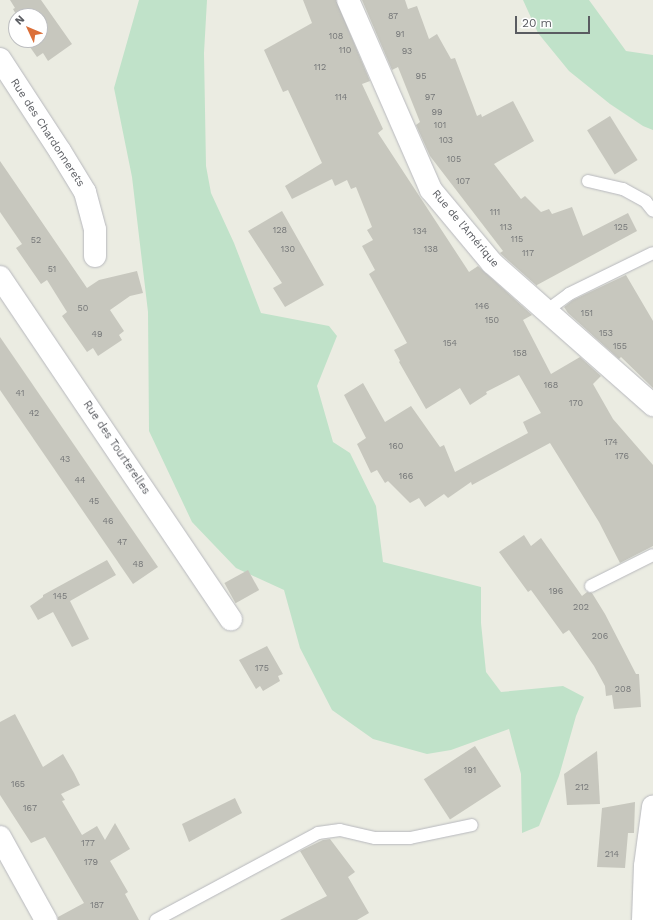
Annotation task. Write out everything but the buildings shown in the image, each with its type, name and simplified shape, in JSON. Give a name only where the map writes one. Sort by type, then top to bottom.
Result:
[{"type":"street","name":"Rue de l'Amérique","points":[[348,0],[430,190],[492,263],[653,405]]},
{"type":"street","name":"Rue des Chardonnerets","points":[[0,59],[56,145],[84,192],[95,230],[95,256]]},
{"type":"street","name":"Rue des Tourterelles","points":[[0,277],[231,619]]},
{"type":"street","points":[[643,920],[645,866],[653,807]]},
{"type":"street","points":[[0,838],[46,920]]},
{"type":"lane","points":[[588,181],[623,189],[646,202],[653,211]]},
{"type":"lane","points":[[546,311],[569,294],[653,253]]},
{"type":"lane","points":[[591,586],[653,555]]},
{"type":"lane","points":[[156,920],[318,833],[340,830],[375,838],[410,838],[472,825]]},
{"type":"green space","points":[[139,0],[207,0],[204,53],[206,166],[211,193],[234,243],[261,313],[329,326],[337,336],[317,386],[333,442],[350,453],[376,506],[383,562],[481,587],[481,623],[486,672],[501,692],[563,686],[584,697],[576,716],[559,776],[539,826],[522,833],[521,774],[509,729],[451,750],[427,754],[373,739],[332,710],[300,648],[284,590],[236,568],[192,522],[149,431],[148,312],[132,177],[114,88]]},
{"type":"green space","points":[[523,0],[589,0],[626,51],[653,55],[653,130],[643,126],[610,104],[569,71],[538,33]]}]
